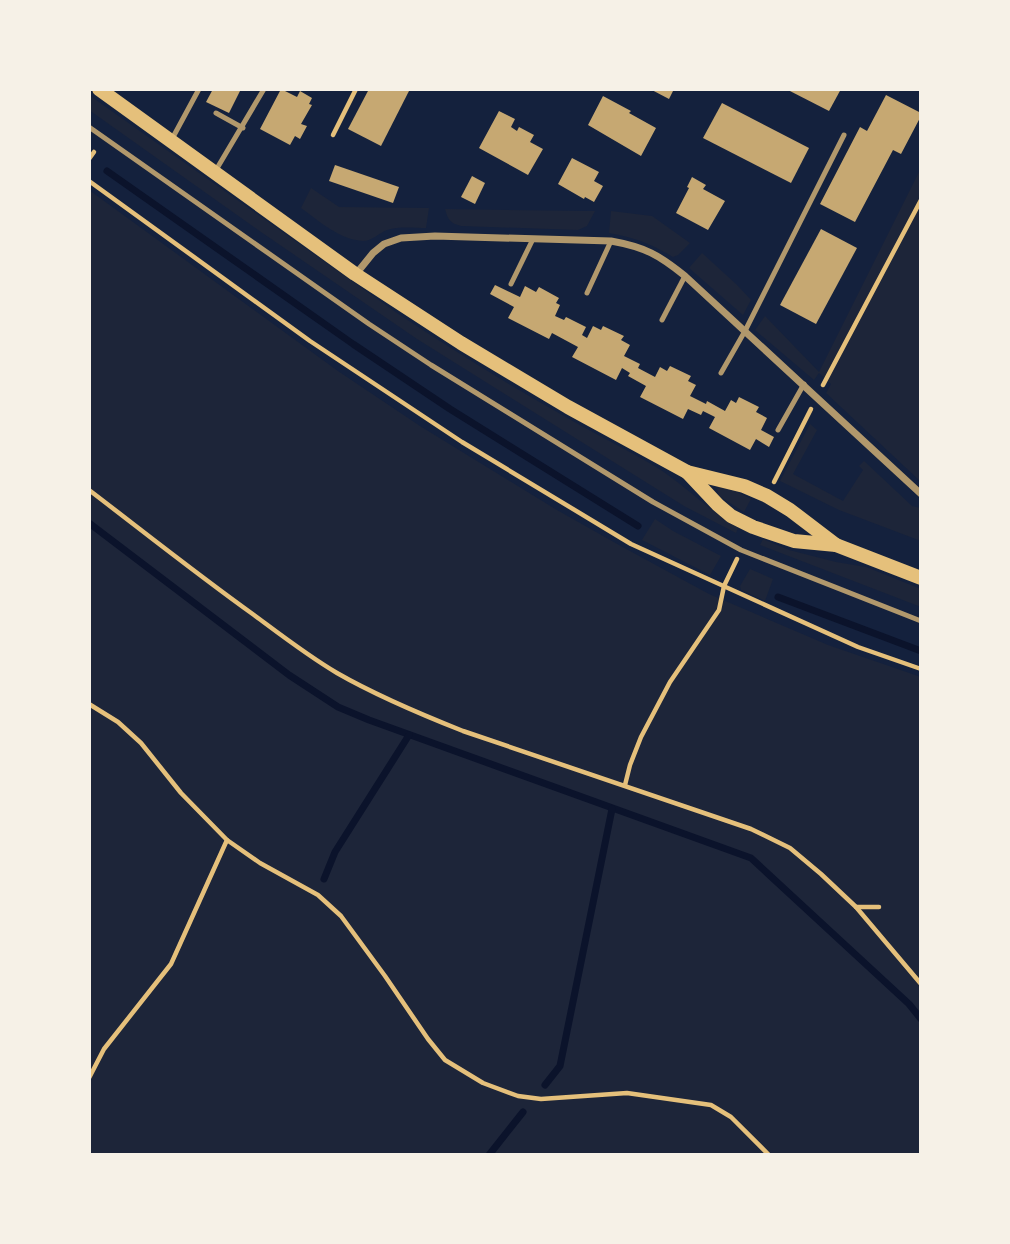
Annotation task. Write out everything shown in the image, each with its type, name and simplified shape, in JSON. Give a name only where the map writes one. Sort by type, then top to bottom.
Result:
[{"type":"main road","points":[[99,89],[355,274],[461,343],[568,407],[687,472],[744,486],[767,496],[836,545]]},
{"type":"main road","points":[[687,472],[718,505],[753,527],[794,541],[836,545],[921,578]]},
{"type":"street","points":[[355,274],[384,244],[401,238],[435,236],[611,242],[648,250],[664,258],[685,276],[921,494]]},
{"type":"lane","points":[[170,142],[198,89]]},
{"type":"lane","points":[[215,173],[264,89]]},
{"type":"lane","points":[[216,113],[243,128]]},
{"type":"lane","points":[[89,127],[369,324],[642,496],[741,550],[921,621]]},
{"type":"lane","points":[[721,373],[844,135]]},
{"type":"lane","points":[[511,284],[533,239]]},
{"type":"lane","points":[[587,293],[611,242]]},
{"type":"lane","points":[[662,320],[685,276]]},
{"type":"lane","points":[[778,430],[804,384]]},
{"type":"path","points":[[332,135],[356,89]]},
{"type":"path","points":[[89,159],[94,152]]},
{"type":"path","points":[[89,181],[310,341],[462,442],[631,544],[858,647],[921,669]]},
{"type":"path","points":[[817,397],[921,201]]},
{"type":"path","points":[[89,489],[215,587],[335,672],[374,692],[463,731],[751,829],[790,848],[856,907],[921,984]]},
{"type":"path","points":[[625,785],[642,737],[670,682],[719,610],[724,586]]},
{"type":"path","points":[[89,704],[118,722],[141,743],[181,793],[227,840],[260,863],[318,895],[341,916],[445,1060],[483,1083],[518,1096],[541,1099],[627,1093],[711,1105],[731,1117],[769,1155]]},
{"type":"path","points":[[89,1078],[104,1049],[171,964],[227,840]]},
{"type":"path","points":[[856,907],[879,907]]},
{"type":"shaded area","points":[[89,95],[418,327],[527,395],[667,474],[738,528],[736,533],[684,506],[417,339],[89,110]]},
{"type":"shaded area","points":[[921,168],[921,482],[826,393],[831,384],[819,373],[814,380],[755,330],[765,316],[819,372]]},
{"type":"shaded area","points":[[311,188],[339,207],[429,208],[426,228],[392,229],[366,241],[354,240],[330,229],[301,208]]},
{"type":"shaded area","points":[[89,190],[338,371],[420,426],[557,510],[709,594],[828,645],[921,677],[921,1155],[89,1155]]},
{"type":"shaded area","points":[[445,209],[595,211],[587,226],[578,230],[461,226],[450,220]]},
{"type":"shaded area","points":[[611,211],[652,216],[690,243],[673,257],[642,242],[609,233]]},
{"type":"shaded area","points":[[702,253],[751,300],[743,315],[689,268]]},
{"type":"shaded area","points":[[810,424],[817,430],[793,474],[843,501],[863,470],[859,466],[864,461],[912,506],[921,508],[921,541],[839,510],[780,481]]},
{"type":"shaded area","points":[[719,486],[751,499],[744,512],[719,496]]},
{"type":"shaded area","points":[[655,519],[721,556],[710,575],[642,540]]},
{"type":"shaded area","points":[[763,539],[789,550],[866,567],[921,589],[921,607],[760,545]]},
{"type":"shaded area","points":[[750,569],[773,579],[765,601],[741,590],[740,586]]},
{"type":"building","points":[[213,89],[241,89],[229,113],[206,102]]},
{"type":"building","points":[[281,89],[297,97],[300,91],[312,98],[309,104],[312,105],[301,124],[307,126],[300,139],[295,136],[290,145],[260,129]]},
{"type":"building","points":[[369,89],[410,89],[381,146],[348,129]]},
{"type":"building","points":[[650,89],[674,89],[669,99]]},
{"type":"building","points":[[786,89],[841,89],[829,111]]},
{"type":"building","points":[[886,95],[921,113],[921,116],[901,154],[893,150],[855,222],[820,204],[860,127],[867,131]]},
{"type":"building","points":[[603,96],[656,128],[641,156],[588,125]]},
{"type":"building","points":[[722,103],[809,148],[791,183],[703,138]]},
{"type":"building","points":[[499,111],[515,119],[511,127],[517,131],[519,127],[534,135],[530,142],[543,149],[528,175],[479,148]]},
{"type":"building","points":[[572,158],[599,172],[594,181],[603,186],[594,202],[558,184]]},
{"type":"building","points":[[335,165],[399,187],[393,203],[329,181]]},
{"type":"building","points":[[472,176],[485,183],[475,204],[461,197]]},
{"type":"building","points":[[692,177],[706,185],[703,189],[725,201],[708,230],[676,213]]},
{"type":"building","points":[[821,229],[857,248],[816,324],[780,305]]},
{"type":"building","points":[[495,285],[520,297],[525,286],[536,292],[539,287],[559,298],[556,303],[560,305],[555,316],[564,320],[566,317],[586,327],[582,335],[587,338],[593,326],[601,330],[603,326],[624,336],[621,340],[630,345],[624,356],[640,364],[638,368],[655,377],[660,367],[667,371],[670,366],[691,376],[688,381],[696,385],[690,396],[706,404],[707,401],[725,411],[731,400],[736,403],[739,397],[759,407],[756,412],[767,418],[761,430],[774,437],[769,447],[756,439],[750,450],[709,428],[715,417],[703,411],[701,415],[688,409],[683,419],[640,397],[646,386],[628,376],[630,373],[622,368],[616,380],[572,357],[578,347],[552,333],[549,339],[508,318],[514,307],[490,294]]},
{"type":"waterway","points":[[107,171],[450,409],[638,526]]},
{"type":"waterway","points":[[89,523],[289,675],[338,707],[751,858],[909,1004],[921,1019]]},
{"type":"waterway","points":[[778,597],[921,651]]},
{"type":"waterway","points":[[324,879],[335,852],[409,735]]},
{"type":"waterway","points":[[545,1085],[560,1066],[612,809]]},
{"type":"waterway","points":[[489,1155],[523,1112]]}]
